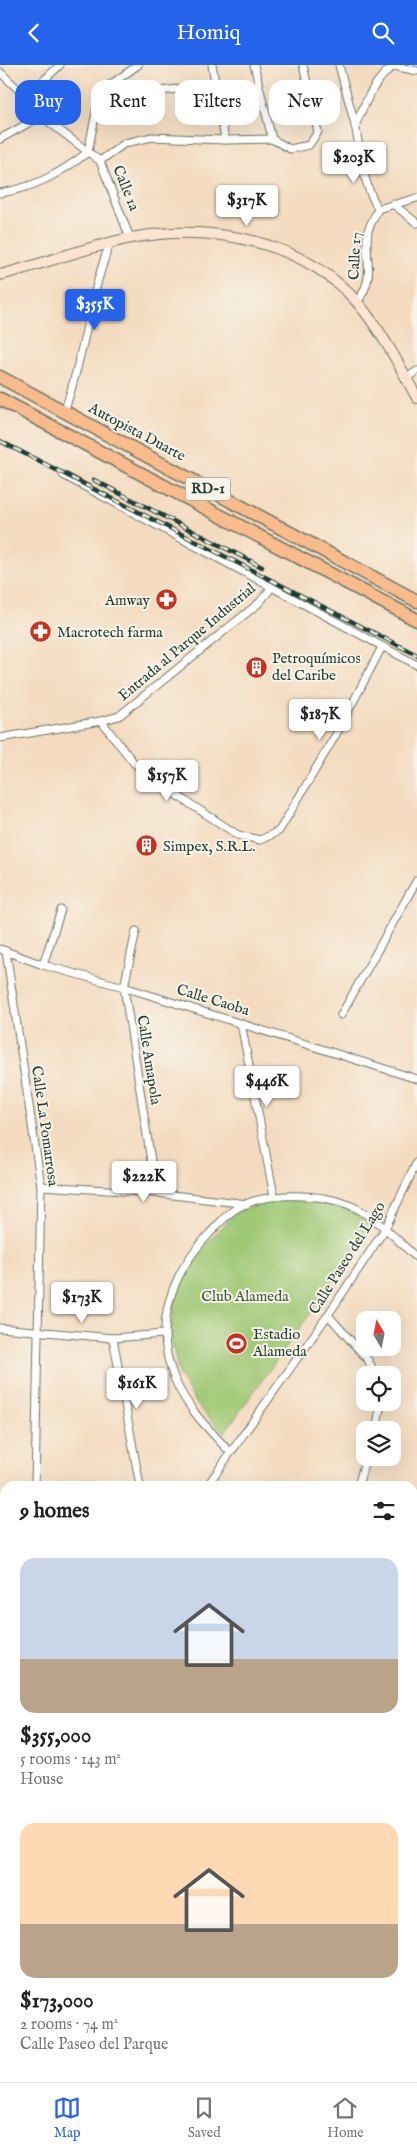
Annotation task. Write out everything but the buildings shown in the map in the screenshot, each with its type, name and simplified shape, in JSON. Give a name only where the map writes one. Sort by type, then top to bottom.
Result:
[{"type":"highway","name":"Autopista Duarte","points":[[0,377],[417,601]]},
{"type":"highway","name":"RD-1","points":[[0,399],[417,620]]},
{"type":"highway","points":[[0,409],[25,421],[61,431]]},
{"type":"main road","points":[[0,275],[110,243],[162,233],[210,233],[246,240],[289,252],[331,277],[357,303],[417,398]]},
{"type":"street","points":[[44,80],[60,65]]},
{"type":"street","points":[[0,193],[41,182],[72,165],[88,152],[100,92],[138,65]]},
{"type":"street","points":[[212,65],[216,80]]},
{"type":"street","points":[[254,65],[272,139]]},
{"type":"street","points":[[100,161],[125,143],[139,139],[272,139],[290,149],[298,149],[310,145],[318,132],[303,65]]},
{"type":"street","points":[[339,65],[355,125],[362,171],[367,189],[378,209],[417,198]]},
{"type":"street","points":[[355,125],[373,87],[386,71],[394,66],[417,71]]},
{"type":"street","name":"Calle 1a","points":[[0,72],[15,86]]},
{"type":"street","points":[[0,139],[25,125]]},
{"type":"street","name":"Calle 1a","points":[[53,125],[100,161],[130,239]]},
{"type":"street","points":[[223,125],[225,140]]},
{"type":"street","points":[[393,204],[417,223]]},
{"type":"street","name":"Calle 17","points":[[357,303],[367,288],[370,271],[368,230],[378,209]]},
{"type":"street","points":[[64,412],[72,389],[88,315],[110,243]]},
{"type":"street","points":[[406,378],[417,371]]},
{"type":"street","points":[[63,475],[417,665]]},
{"type":"street","name":"Entrada al Parque Industrial","points":[[0,738],[101,721],[119,716],[131,709],[259,603],[272,587]]},
{"type":"street","points":[[101,721],[134,763],[161,785],[238,835],[260,840],[278,831],[338,731],[382,647]]},
{"type":"street","points":[[341,1015],[417,880]]},
{"type":"street","points":[[43,965],[61,910]]},
{"type":"street","name":"Calle Amapola","points":[[136,931],[124,987],[156,1193]]},
{"type":"street","name":"Calle Caoba","points":[[3,950],[43,965],[124,987],[417,1079]]},
{"type":"street","name":"Calle La Pomarrosa","points":[[3,950],[41,1186],[35,1481]]},
{"type":"street","points":[[241,1023],[274,1196]]},
{"type":"street","name":"Calle Paseo del Lago","points":[[210,1481],[328,1315],[385,1229],[417,1162]]},
{"type":"street","points":[[41,1186],[156,1193],[248,1204]]},
{"type":"street","points":[[230,1452],[198,1419],[185,1400],[174,1379],[164,1334],[172,1290],[182,1268],[196,1249],[234,1210],[274,1196],[308,1197],[341,1202],[364,1213],[417,1258]]},
{"type":"street","points":[[328,1315],[371,1366]]},
{"type":"street","points":[[0,1328],[113,1338],[164,1334]]},
{"type":"street","points":[[113,1338],[139,1481]]},
{"type":"street","points":[[359,1481],[364,1466]]},
{"type":"green space","name":"Club Alameda","points":[[275,1199],[317,1202],[347,1209],[374,1225],[224,1433],[199,1407],[179,1375],[171,1336],[174,1300],[193,1258],[236,1212]]},
{"type":"railway","points":[[0,441],[417,655]]},
{"type":"railway","points":[[94,480],[262,567]]},
{"type":"place","name":"Amway","points":[[166,600]]},
{"type":"place","name":"Macrotech farma","points":[[41,632]]},
{"type":"place","name":"Petroquímicos del Caribe","points":[[256,667]]},
{"type":"place","name":"Simpex, S.R.L.","points":[[147,846]]},
{"type":"place","name":"Estadio Alameda","points":[[237,1343]]}]
